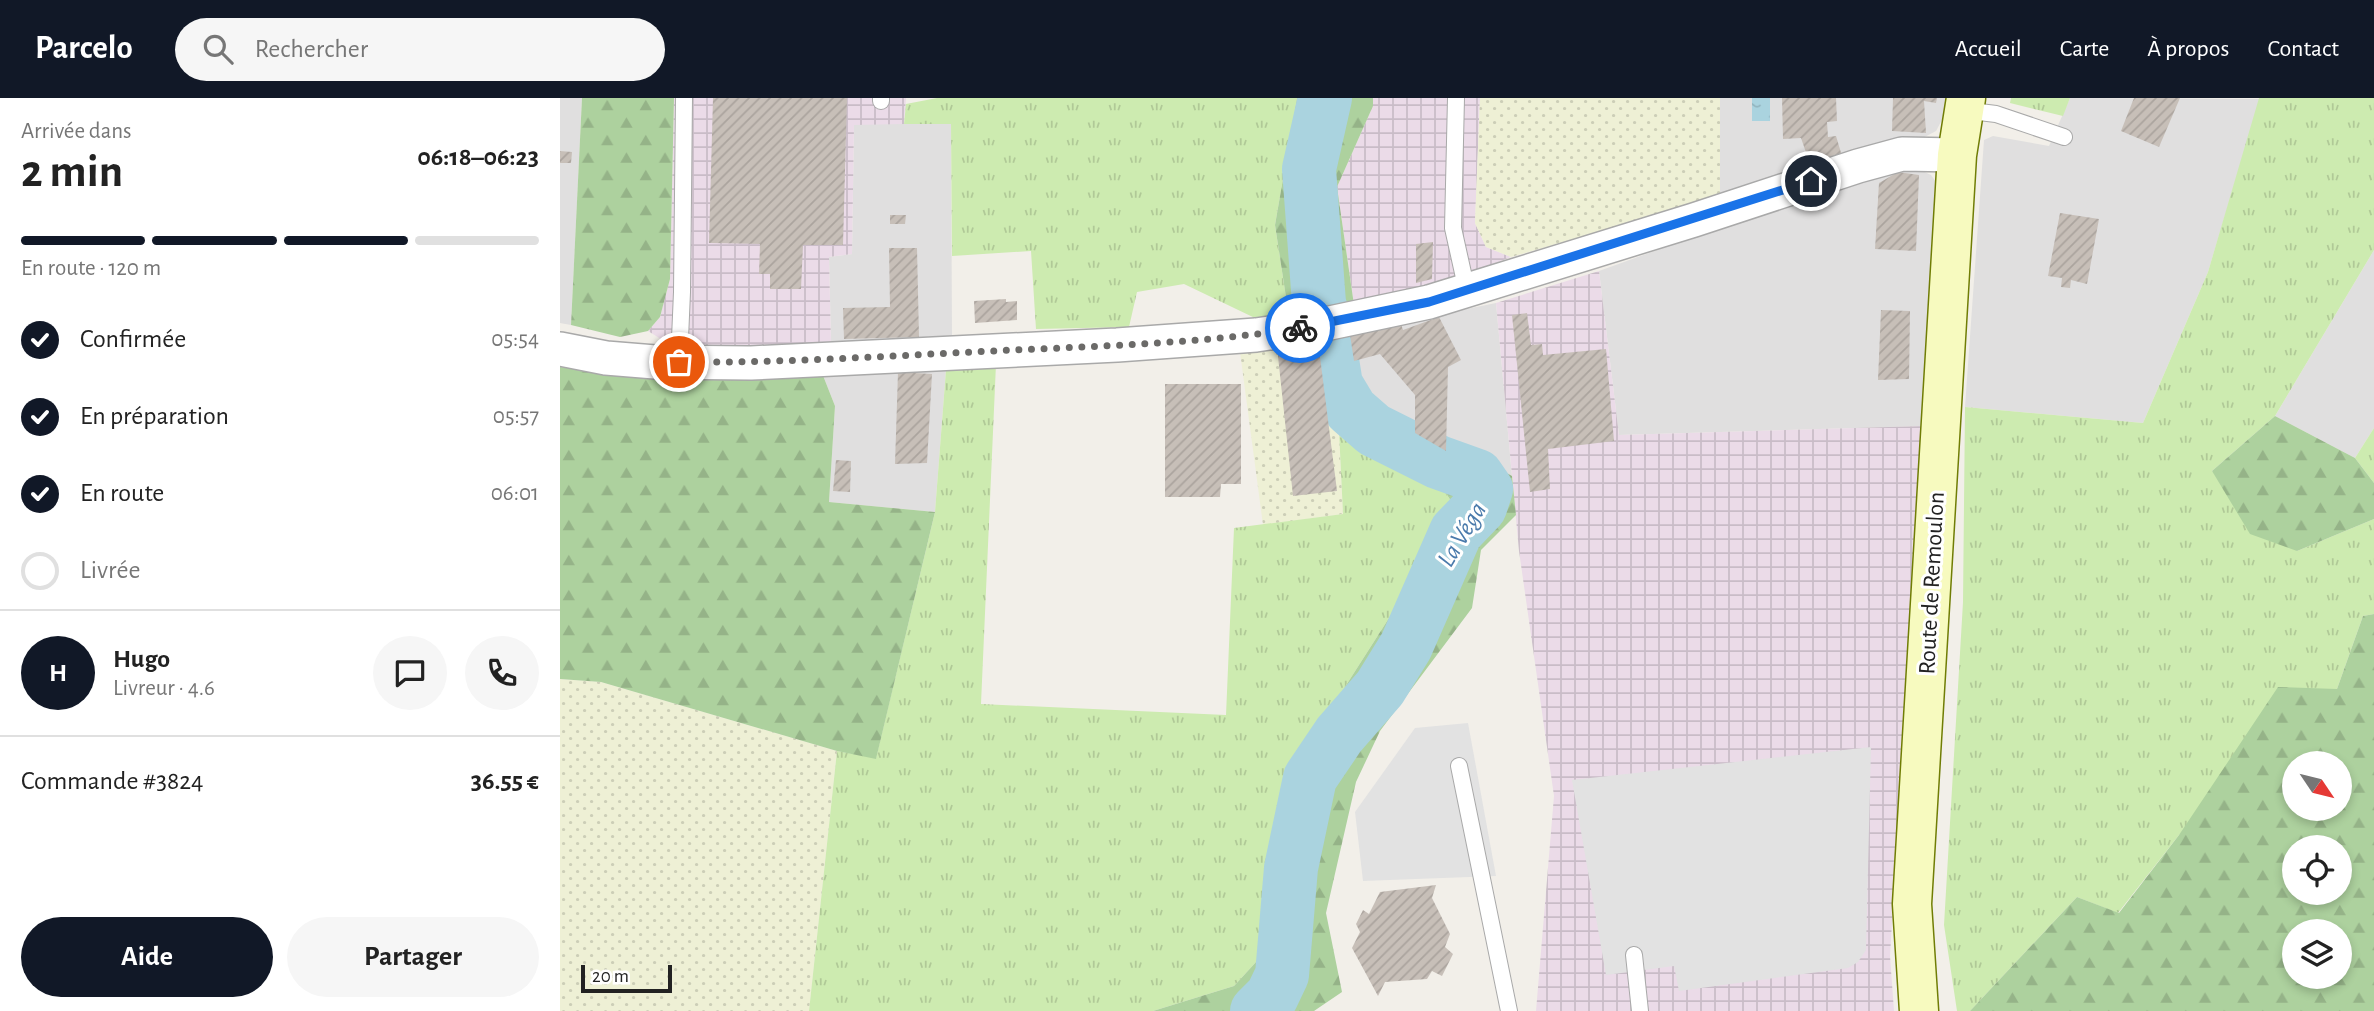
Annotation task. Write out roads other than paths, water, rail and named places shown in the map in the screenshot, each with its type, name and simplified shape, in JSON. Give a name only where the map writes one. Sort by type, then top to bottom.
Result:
[{"type":"main road","name":"Route de Remoulon","points":[[1919,1011],[1912,904],[1956,155],[1964,104]]},
{"type":"street","points":[[560,349],[606,358],[751,363],[1205,340],[1311,327],[1429,302],[1467,291],[1902,154],[1956,155]]},
{"type":"lane","points":[[679,362],[684,98]]},
{"type":"lane","points":[[1456,98],[1453,228],[1467,291]]},
{"type":"lane","points":[[1964,104],[2064,137]]},
{"type":"lane","points":[[1459,766],[1509,1011]]},
{"type":"lane","points":[[1634,954],[1640,1011]]},
{"type":"water","points":[[1752,98],[1770,98],[1770,121],[1752,121]]},
{"type":"waterway","name":"La Véga","points":[[1257,1011],[1272,996],[1282,975],[1291,868],[1310,778],[1339,735],[1380,688],[1406,646],[1456,532],[1480,507],[1486,489],[1477,476],[1438,462],[1374,430],[1351,410],[1336,385],[1328,335],[1319,303],[1309,169],[1325,98]]}]
